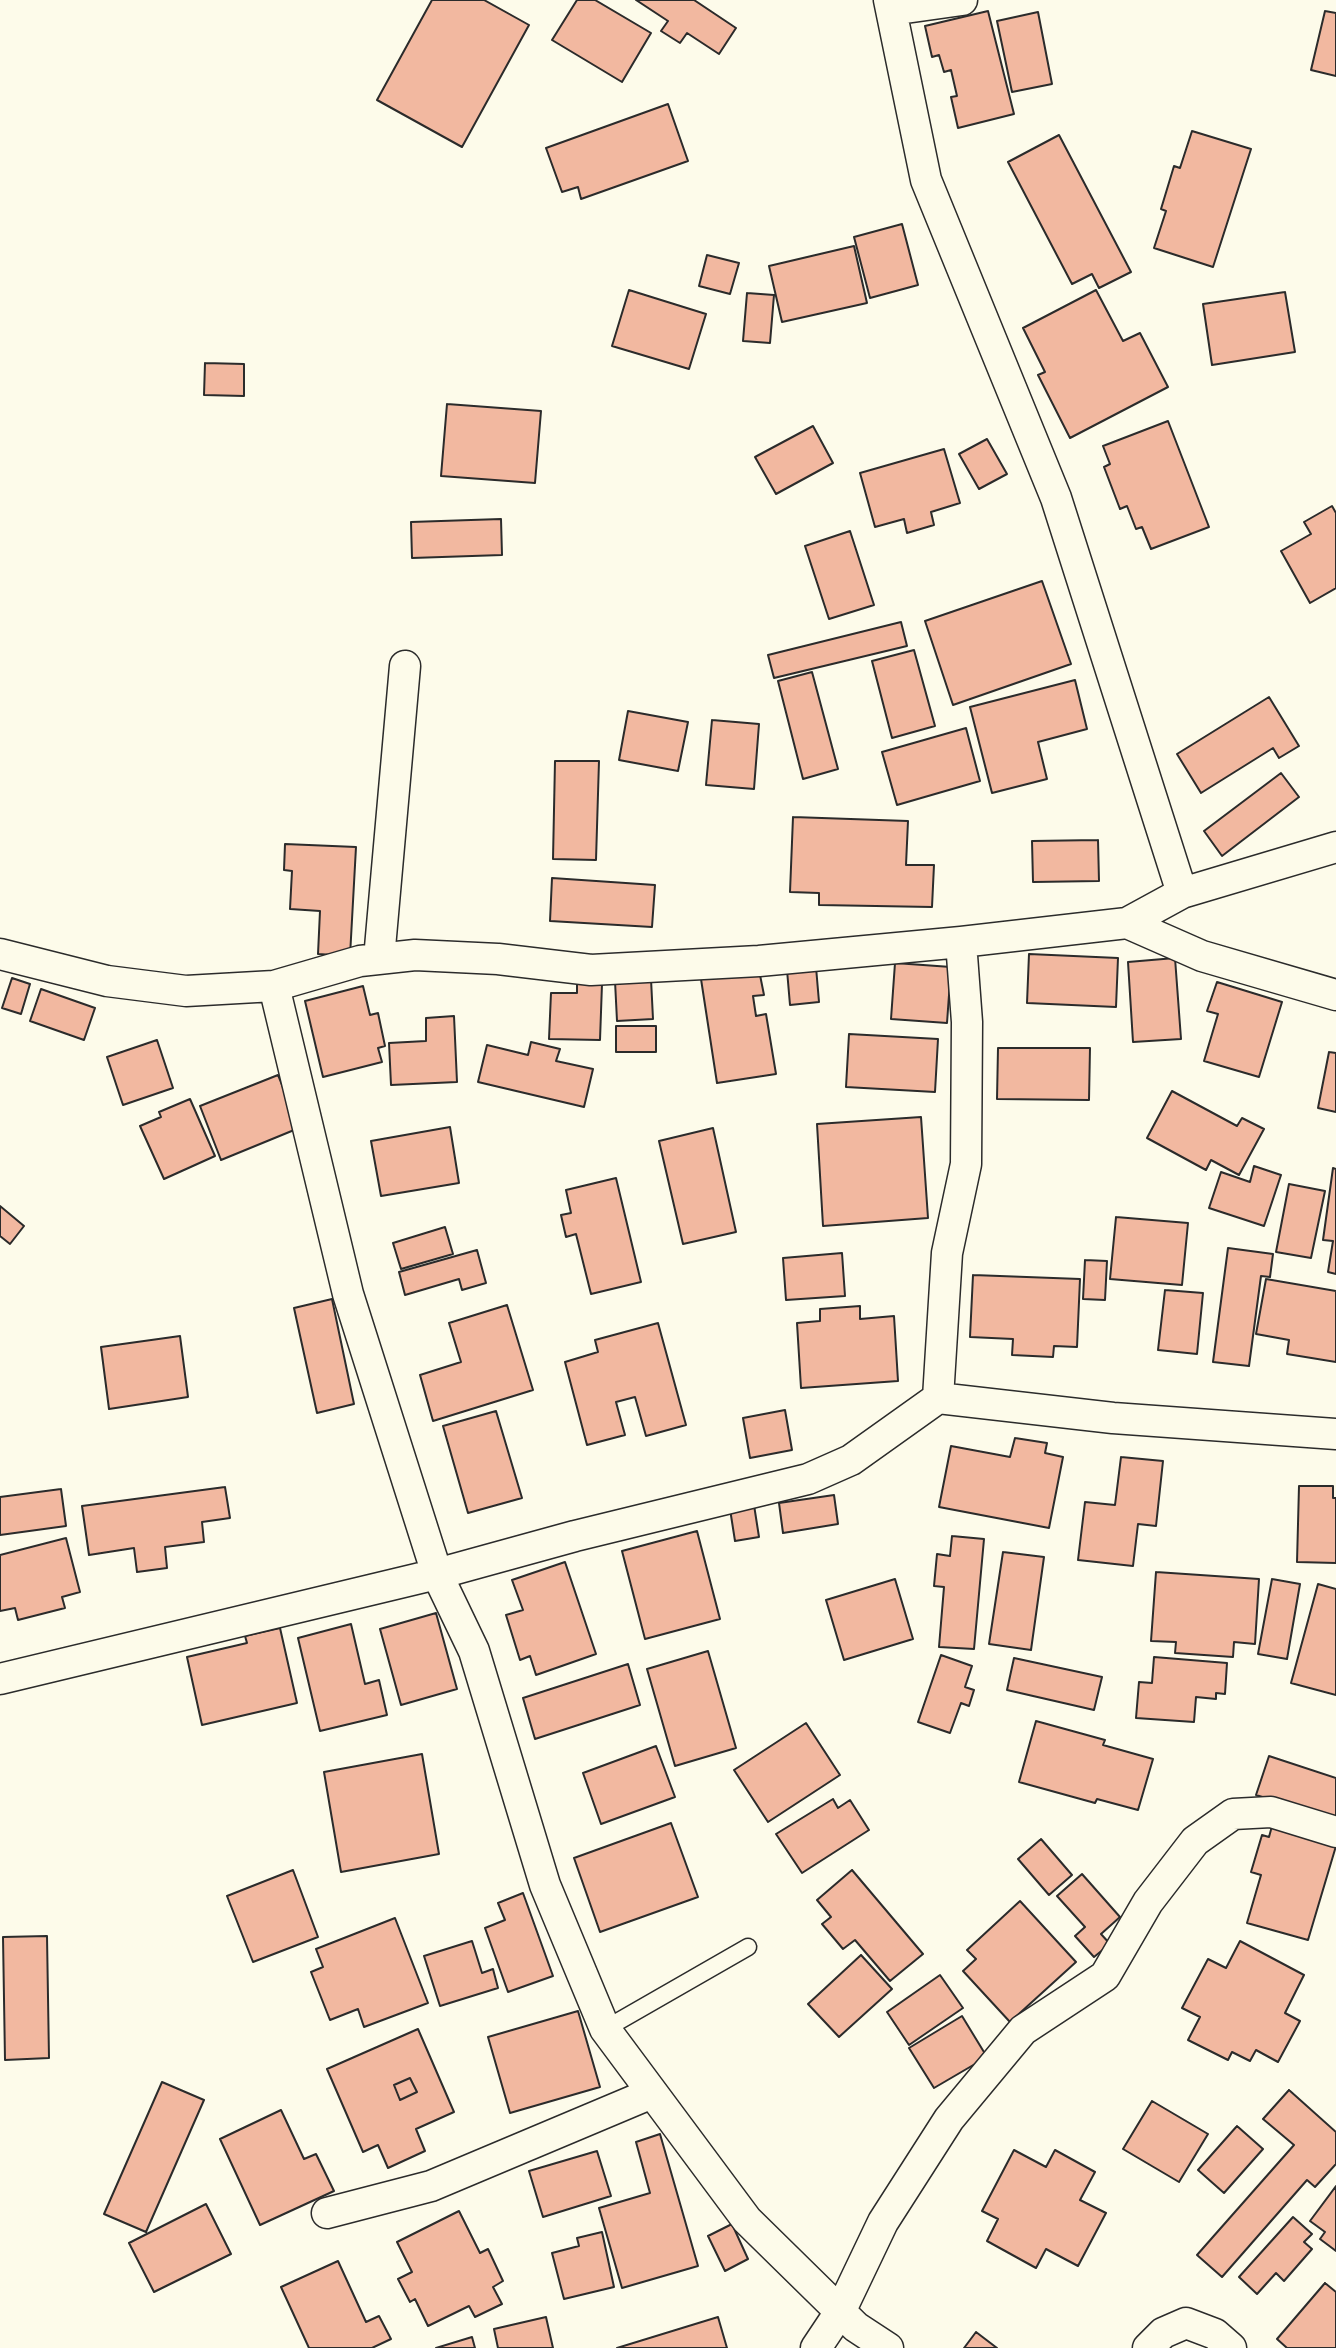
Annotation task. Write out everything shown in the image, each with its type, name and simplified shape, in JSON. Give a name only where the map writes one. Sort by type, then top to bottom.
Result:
[{"type":"street","points":[[962,0],[890,5],[926,180],[1056,498],[1182,893]]},
{"type":"street","points":[[379,959],[405,666]]},
{"type":"street","points":[[0,954],[107,981],[186,991],[274,986],[360,961],[415,955],[498,959],[591,970],[759,961],[1127,923],[1182,893],[1336,847]]},
{"type":"street","points":[[1127,923],[1202,956],[1336,995]]},
{"type":"street","points":[[938,1398],[947,1253],[966,1164],[967,1022],[961,942]]},
{"type":"street","points":[[274,986],[348,1294],[437,1574],[474,1651],[545,1885],[605,2029],[747,2220],[856,2327],[888,2348]]},
{"type":"street","points":[[0,1679],[437,1574],[575,1536],[808,1479],[851,1460],[938,1398],[1113,1418],[1336,1434]]},
{"type":"street","points":[[816,2348],[840,2312],[883,2222],[949,2119],[1023,2030],[1105,1976],[1148,1902],[1195,1841],[1233,1814],[1271,1812],[1336,1832]]},
{"type":"street","points":[[327,2213],[431,2186],[652,2093]]},
{"type":"street","points":[[1148,2348],[1163,2333],[1186,2323],[1215,2334],[1231,2348]]},
{"type":"lane","points":[[605,2029],[748,1947]]},
{"type":"building","points":[[432,0],[484,0],[529,25],[462,147],[377,100]]},
{"type":"building","points":[[577,0],[595,0],[651,33],[622,82],[552,40]]},
{"type":"building","points":[[636,0],[694,0],[736,28],[719,54],[687,33],[680,43],[661,31],[668,21]]},
{"type":"building","points":[[988,11],[1014,114],[958,128],[951,97],[957,96],[951,70],[944,72],[939,55],[932,57],[925,26]]},
{"type":"building","points":[[1325,11],[1336,13],[1336,76],[1311,70]]},
{"type":"building","points":[[1038,12],[1052,84],[1012,92],[997,21]]},
{"type":"building","points":[[668,104],[688,161],[581,199],[578,187],[562,192],[546,148]]},
{"type":"building","points":[[1192,131],[1251,149],[1213,267],[1154,248],[1166,211],[1161,209],[1174,166],[1180,168]]},
{"type":"building","points":[[1059,135],[1131,272],[1099,288],[1092,274],[1072,284],[1008,162]]},
{"type":"building","points":[[902,224],[918,285],[870,298],[854,237]]},
{"type":"building","points":[[854,246],[867,303],[782,322],[769,266]]},
{"type":"building","points":[[707,255],[739,263],[730,294],[699,286]]},
{"type":"building","points":[[629,290],[706,314],[689,369],[612,346]]},
{"type":"building","points":[[1096,290],[1123,341],[1140,333],[1168,387],[1070,438],[1038,375],[1045,372],[1023,328]]},
{"type":"building","points":[[1285,292],[1295,352],[1212,365],[1203,304]]},
{"type":"building","points":[[747,293],[774,295],[770,343],[743,341]]},
{"type":"building","points":[[205,363],[244,364],[244,396],[204,395]]},
{"type":"building","points":[[447,404],[541,411],[535,483],[441,476]]},
{"type":"building","points":[[1168,421],[1209,527],[1151,549],[1142,527],[1136,529],[1127,506],[1120,509],[1104,467],[1110,464],[1103,446]]},
{"type":"building","points":[[813,426],[833,463],[776,494],[755,457]]},
{"type":"building","points":[[987,439],[1007,474],[979,489],[959,454]]},
{"type":"building","points":[[944,449],[960,503],[931,512],[934,525],[907,533],[904,519],[875,527],[860,473]]},
{"type":"building","points":[[1332,506],[1336,513],[1336,588],[1310,603],[1281,551],[1311,534],[1304,522]]},
{"type":"building","points":[[501,519],[502,555],[412,558],[411,522]]},
{"type":"building","points":[[850,531],[874,605],[829,619],[805,546]]},
{"type":"building","points":[[1042,581],[1071,664],[953,705],[925,621]]},
{"type":"building","points":[[901,622],[907,646],[774,678],[768,655]]},
{"type":"building","points":[[914,650],[935,726],[892,738],[872,661]]},
{"type":"building","points":[[812,672],[838,769],[803,779],[778,681]]},
{"type":"building","points":[[1075,680],[1087,729],[1038,742],[1047,779],[992,793],[970,707]]},
{"type":"building","points":[[1269,697],[1299,746],[1279,758],[1273,748],[1201,793],[1177,754]]},
{"type":"building","points":[[628,711],[688,722],[678,771],[619,760]]},
{"type":"building","points":[[712,720],[759,724],[754,789],[706,785]]},
{"type":"building","points":[[966,728],[980,781],[897,805],[882,752]]},
{"type":"building","points":[[555,761],[599,761],[596,860],[553,859]]},
{"type":"building","points":[[1281,773],[1299,797],[1222,856],[1204,831]]},
{"type":"building","points":[[793,817],[908,821],[906,865],[934,865],[932,907],[819,905],[819,893],[790,892]]},
{"type":"building","points":[[1098,840],[1099,881],[1033,882],[1032,841]]},
{"type":"building","points":[[285,844],[356,847],[350,956],[318,954],[320,911],[290,909],[292,871],[284,870]]},
{"type":"building","points":[[552,878],[655,885],[652,927],[550,921]]},
{"type":"building","points":[[1029,954],[1118,958],[1116,1007],[1027,1003]]},
{"type":"building","points":[[1175,958],[1181,1039],[1133,1042],[1128,962]]},
{"type":"building","points":[[895,963],[951,967],[947,1023],[891,1019]]},
{"type":"building","points":[[816,967],[819,1002],[790,1005],[787,970]]},
{"type":"building","points":[[759,970],[764,995],[753,996],[756,1016],[766,1014],[776,1074],[717,1083],[701,979]]},
{"type":"building","points":[[12,978],[30,984],[21,1014],[2,1008]]},
{"type":"building","points":[[651,979],[653,1019],[617,1021],[615,981]]},
{"type":"building","points":[[1217,982],[1282,1002],[1259,1077],[1204,1061],[1218,1014],[1207,1011]]},
{"type":"building","points":[[577,984],[602,984],[600,1040],[549,1039],[551,993],[577,993]]},
{"type":"building","points":[[363,986],[370,1015],[378,1013],[385,1046],[378,1048],[382,1062],[323,1077],[305,1001]]},
{"type":"building","points":[[41,989],[95,1008],[84,1040],[30,1021]]},
{"type":"building","points":[[454,1016],[457,1082],[391,1085],[389,1043],[426,1041],[426,1018]]},
{"type":"building","points":[[616,1026],[656,1026],[656,1052],[616,1052]]},
{"type":"building","points":[[849,1034],[938,1039],[935,1092],[846,1087]]},
{"type":"building","points":[[157,1040],[173,1088],[123,1105],[107,1057]]},
{"type":"building","points":[[531,1042],[560,1049],[556,1061],[593,1069],[584,1107],[478,1082],[487,1045],[528,1055]]},
{"type":"building","points":[[998,1048],[1090,1048],[1089,1100],[997,1099]]},
{"type":"building","points":[[1329,1052],[1336,1053],[1336,1112],[1318,1108]]},
{"type":"building","points":[[278,1075],[299,1128],[221,1160],[200,1106]]},
{"type":"building","points":[[1172,1091],[1237,1126],[1242,1118],[1264,1129],[1239,1175],[1211,1160],[1206,1170],[1147,1138]]},
{"type":"building","points":[[190,1099],[215,1156],[164,1179],[140,1126],[161,1117],[159,1112]]},
{"type":"building","points":[[921,1117],[928,1218],[823,1226],[817,1124]]},
{"type":"building","points":[[450,1127],[459,1183],[381,1196],[371,1141]]},
{"type":"building","points":[[713,1128],[736,1232],[683,1244],[659,1141]]},
{"type":"building","points":[[1254,1166],[1281,1175],[1264,1226],[1209,1208],[1221,1172],[1250,1182]]},
{"type":"building","points":[[1333,1168],[1336,1169],[1336,1274],[1328,1272],[1333,1241],[1323,1240]]},
{"type":"building","points":[[616,1178],[641,1282],[591,1294],[576,1234],[566,1237],[561,1215],[571,1213],[566,1190]]},
{"type":"building","points":[[1289,1184],[1325,1191],[1311,1258],[1276,1252]]},
{"type":"building","points":[[0,1206],[24,1226],[10,1244],[0,1236]]},
{"type":"building","points":[[1116,1217],[1188,1223],[1182,1285],[1110,1279]]},
{"type":"building","points":[[445,1227],[453,1254],[401,1269],[393,1243]]},
{"type":"building","points":[[1228,1248],[1273,1254],[1270,1277],[1261,1276],[1249,1366],[1213,1362]]},
{"type":"building","points":[[477,1250],[486,1283],[462,1290],[459,1279],[405,1295],[399,1272]]},
{"type":"building","points":[[842,1253],[845,1296],[786,1300],[783,1258]]},
{"type":"building","points":[[1085,1260],[1107,1261],[1105,1300],[1083,1299]]},
{"type":"building","points":[[973,1275],[1080,1279],[1077,1347],[1054,1346],[1053,1357],[1012,1355],[1013,1339],[970,1337]]},
{"type":"building","points":[[1266,1279],[1336,1291],[1336,1362],[1287,1354],[1289,1340],[1256,1334]]},
{"type":"building","points":[[1165,1290],[1203,1293],[1197,1354],[1158,1350]]},
{"type":"building","points":[[332,1299],[354,1404],[317,1413],[294,1308]]},
{"type":"building","points":[[507,1305],[533,1390],[433,1421],[420,1375],[461,1362],[449,1323]]},
{"type":"building","points":[[860,1306],[860,1319],[894,1316],[898,1381],[801,1388],[797,1323],[820,1321],[820,1309]]},
{"type":"building","points":[[658,1323],[686,1425],[646,1436],[635,1397],[616,1402],[625,1435],[587,1445],[565,1362],[598,1352],[595,1340]]},
{"type":"building","points":[[180,1336],[188,1397],[109,1409],[101,1347]]},
{"type":"building","points":[[785,1410],[792,1450],[750,1458],[743,1418]]},
{"type":"building","points":[[496,1411],[522,1498],[468,1513],[443,1426]]},
{"type":"building","points":[[1015,1438],[1047,1443],[1045,1453],[1063,1457],[1049,1528],[939,1507],[951,1446],[1010,1457]]},
{"type":"building","points":[[1121,1457],[1163,1461],[1156,1526],[1138,1524],[1133,1566],[1078,1560],[1085,1502],[1115,1505]]},
{"type":"building","points":[[1299,1486],[1333,1486],[1333,1498],[1336,1498],[1336,1563],[1297,1562]]},
{"type":"building","points":[[225,1487],[230,1518],[202,1522],[204,1542],[165,1547],[167,1568],[137,1572],[134,1548],[89,1555],[82,1506]]},
{"type":"building","points":[[61,1489],[66,1526],[0,1535],[0,1497]]},
{"type":"building","points":[[834,1495],[838,1524],[783,1533],[779,1503]]},
{"type":"building","points":[[754,1505],[759,1537],[735,1541],[730,1509]]},
{"type":"building","points":[[697,1531],[720,1619],[645,1639],[622,1551]]},
{"type":"building","points":[[952,1536],[984,1539],[974,1649],[939,1647],[944,1587],[934,1586],[937,1554],[950,1556]]},
{"type":"building","points":[[66,1538],[80,1592],[62,1597],[65,1608],[18,1620],[15,1608],[0,1611],[0,1555]]},
{"type":"building","points":[[1003,1552],[1044,1557],[1031,1650],[989,1644]]},
{"type":"building","points":[[565,1562],[596,1654],[536,1675],[530,1656],[520,1660],[506,1615],[523,1610],[512,1580]]},
{"type":"building","points":[[1156,1572],[1259,1579],[1255,1644],[1234,1642],[1233,1657],[1175,1653],[1176,1642],[1151,1641]]},
{"type":"building","points":[[895,1579],[913,1639],[844,1660],[826,1600]]},
{"type":"building","points":[[1272,1579],[1300,1584],[1287,1659],[1258,1654]]},
{"type":"building","points":[[1318,1584],[1336,1589],[1336,1695],[1291,1683]]},
{"type":"building","points":[[436,1613],[457,1689],[401,1705],[380,1629]]},
{"type":"building","points":[[351,1624],[365,1684],[379,1680],[387,1715],[320,1731],[298,1638]]},
{"type":"building","points":[[280,1628],[297,1703],[202,1725],[187,1657],[247,1643],[245,1636]]},
{"type":"building","points":[[708,1651],[736,1748],[675,1766],[647,1669]]},
{"type":"building","points":[[941,1655],[972,1666],[965,1687],[974,1690],[969,1706],[961,1703],[950,1733],[918,1722]]},
{"type":"building","points":[[1154,1657],[1227,1663],[1225,1694],[1216,1693],[1216,1699],[1196,1697],[1194,1722],[1136,1718],[1139,1682],[1152,1683]]},
{"type":"building","points":[[1014,1658],[1102,1677],[1094,1710],[1007,1690]]},
{"type":"building","points":[[628,1664],[640,1705],[535,1739],[523,1698]]},
{"type":"building","points":[[1036,1721],[1105,1740],[1103,1745],[1153,1759],[1138,1810],[1097,1799],[1095,1803],[1019,1782]]},
{"type":"building","points":[[806,1723],[840,1775],[768,1822],[734,1770]]},
{"type":"building","points":[[656,1746],[675,1797],[601,1824],[583,1773]]},
{"type":"building","points":[[422,1754],[439,1854],[341,1872],[324,1772]]},
{"type":"building","points":[[1269,1756],[1336,1778],[1336,1820],[1256,1795]]},
{"type":"building","points":[[833,1799],[838,1808],[850,1800],[869,1830],[802,1873],[776,1834]]},
{"type":"building","points":[[671,1823],[698,1897],[600,1932],[574,1858]]},
{"type":"building","points":[[1272,1826],[1336,1846],[1308,1940],[1247,1923],[1261,1875],[1251,1872],[1262,1835],[1269,1837]]},
{"type":"building","points":[[1041,1839],[1072,1875],[1049,1895],[1018,1859]]},
{"type":"building","points":[[293,1870],[318,1937],[253,1962],[227,1896]]},
{"type":"building","points":[[852,1870],[923,1954],[890,1981],[855,1940],[843,1949],[822,1924],[831,1917],[817,1900]]},
{"type":"building","points":[[1082,1874],[1120,1917],[1101,1934],[1110,1944],[1094,1957],[1075,1936],[1085,1927],[1057,1896]]},
{"type":"building","points":[[523,1893],[553,1976],[508,1992],[485,1928],[505,1920],[498,1903]]},
{"type":"building","points":[[1020,1901],[1076,1962],[1010,2022],[963,1971],[976,1959],[967,1950]]},
{"type":"building","points":[[395,1918],[428,2003],[364,2027],[358,2009],[330,2020],[311,1972],[323,1967],[316,1949]]},
{"type":"building","points":[[47,1936],[49,2058],[5,2060],[3,1937]]},
{"type":"building","points":[[472,1941],[482,1973],[493,1969],[498,1988],[440,2006],[424,1956]]},
{"type":"building","points":[[1240,1941],[1304,1975],[1285,2013],[1300,2021],[1278,2062],[1256,2050],[1250,2061],[1232,2052],[1228,2060],[1188,2040],[1200,2017],[1182,2008],[1208,1959],[1226,1968]]},
{"type":"building","points":[[861,1955],[892,1989],[839,2037],[808,2004]]},
{"type":"building","points":[[940,1975],[963,2008],[909,2045],[887,2012]]},
{"type":"building","points":[[578,2011],[600,2087],[510,2113],[488,2037]]},
{"type":"building","points":[[962,2016],[987,2057],[934,2088],[909,2048]]},
{"type":"building","points":[[418,2029],[454,2112],[416,2129],[425,2151],[388,2168],[378,2145],[363,2152],[327,2069]],"holes":[[[410,2078],[417,2092],[400,2100],[394,2085]]]},
{"type":"building","points":[[410,2078],[417,2092],[400,2100],[394,2085]]},
{"type":"building","points":[[162,2082],[204,2100],[146,2232],[104,2214]]},
{"type":"building","points":[[1289,2090],[1336,2132],[1336,2164],[1315,2187],[1307,2180],[1222,2277],[1197,2255],[1294,2145],[1263,2119]]},
{"type":"building","points":[[1152,2101],[1208,2134],[1179,2182],[1123,2149]]},
{"type":"building","points":[[281,2110],[304,2159],[316,2154],[334,2191],[260,2225],[220,2139]]},
{"type":"building","points":[[1237,2126],[1263,2149],[1224,2193],[1198,2170]]},
{"type":"building","points":[[660,2134],[698,2266],[622,2288],[599,2208],[650,2193],[636,2142]]},
{"type":"building","points":[[1014,2150],[1046,2167],[1055,2150],[1095,2172],[1080,2200],[1106,2213],[1078,2266],[1046,2249],[1036,2268],[987,2241],[998,2219],[982,2211]]},
{"type":"building","points":[[597,2151],[611,2196],[543,2217],[529,2171]]},
{"type":"building","points":[[1336,2186],[1336,2251],[1320,2239],[1325,2232],[1310,2221]]},
{"type":"building","points":[[206,2204],[231,2254],[154,2292],[129,2243]]},
{"type":"building","points":[[459,2211],[480,2253],[488,2249],[503,2281],[493,2287],[502,2304],[475,2317],[469,2306],[428,2326],[415,2299],[410,2302],[398,2279],[412,2272],[397,2242]]},
{"type":"building","points":[[1293,2217],[1312,2234],[1304,2242],[1312,2249],[1284,2281],[1276,2273],[1257,2294],[1239,2277]]},
{"type":"building","points":[[732,2224],[748,2259],[725,2271],[708,2236]]},
{"type":"building","points":[[602,2232],[614,2287],[564,2299],[552,2253],[579,2246],[577,2238]]},
{"type":"building","points":[[338,2261],[366,2322],[379,2316],[391,2339],[372,2348],[309,2348],[281,2287]]},
{"type":"building","points":[[1325,2283],[1336,2292],[1336,2348],[1287,2348],[1277,2339]]},
{"type":"building","points":[[546,2317],[553,2348],[498,2348],[494,2329]]},
{"type":"building","points":[[718,2317],[727,2348],[617,2348]]},
{"type":"building","points":[[976,2332],[997,2348],[964,2348]]},
{"type":"building","points":[[472,2337],[475,2348],[436,2348]]}]
